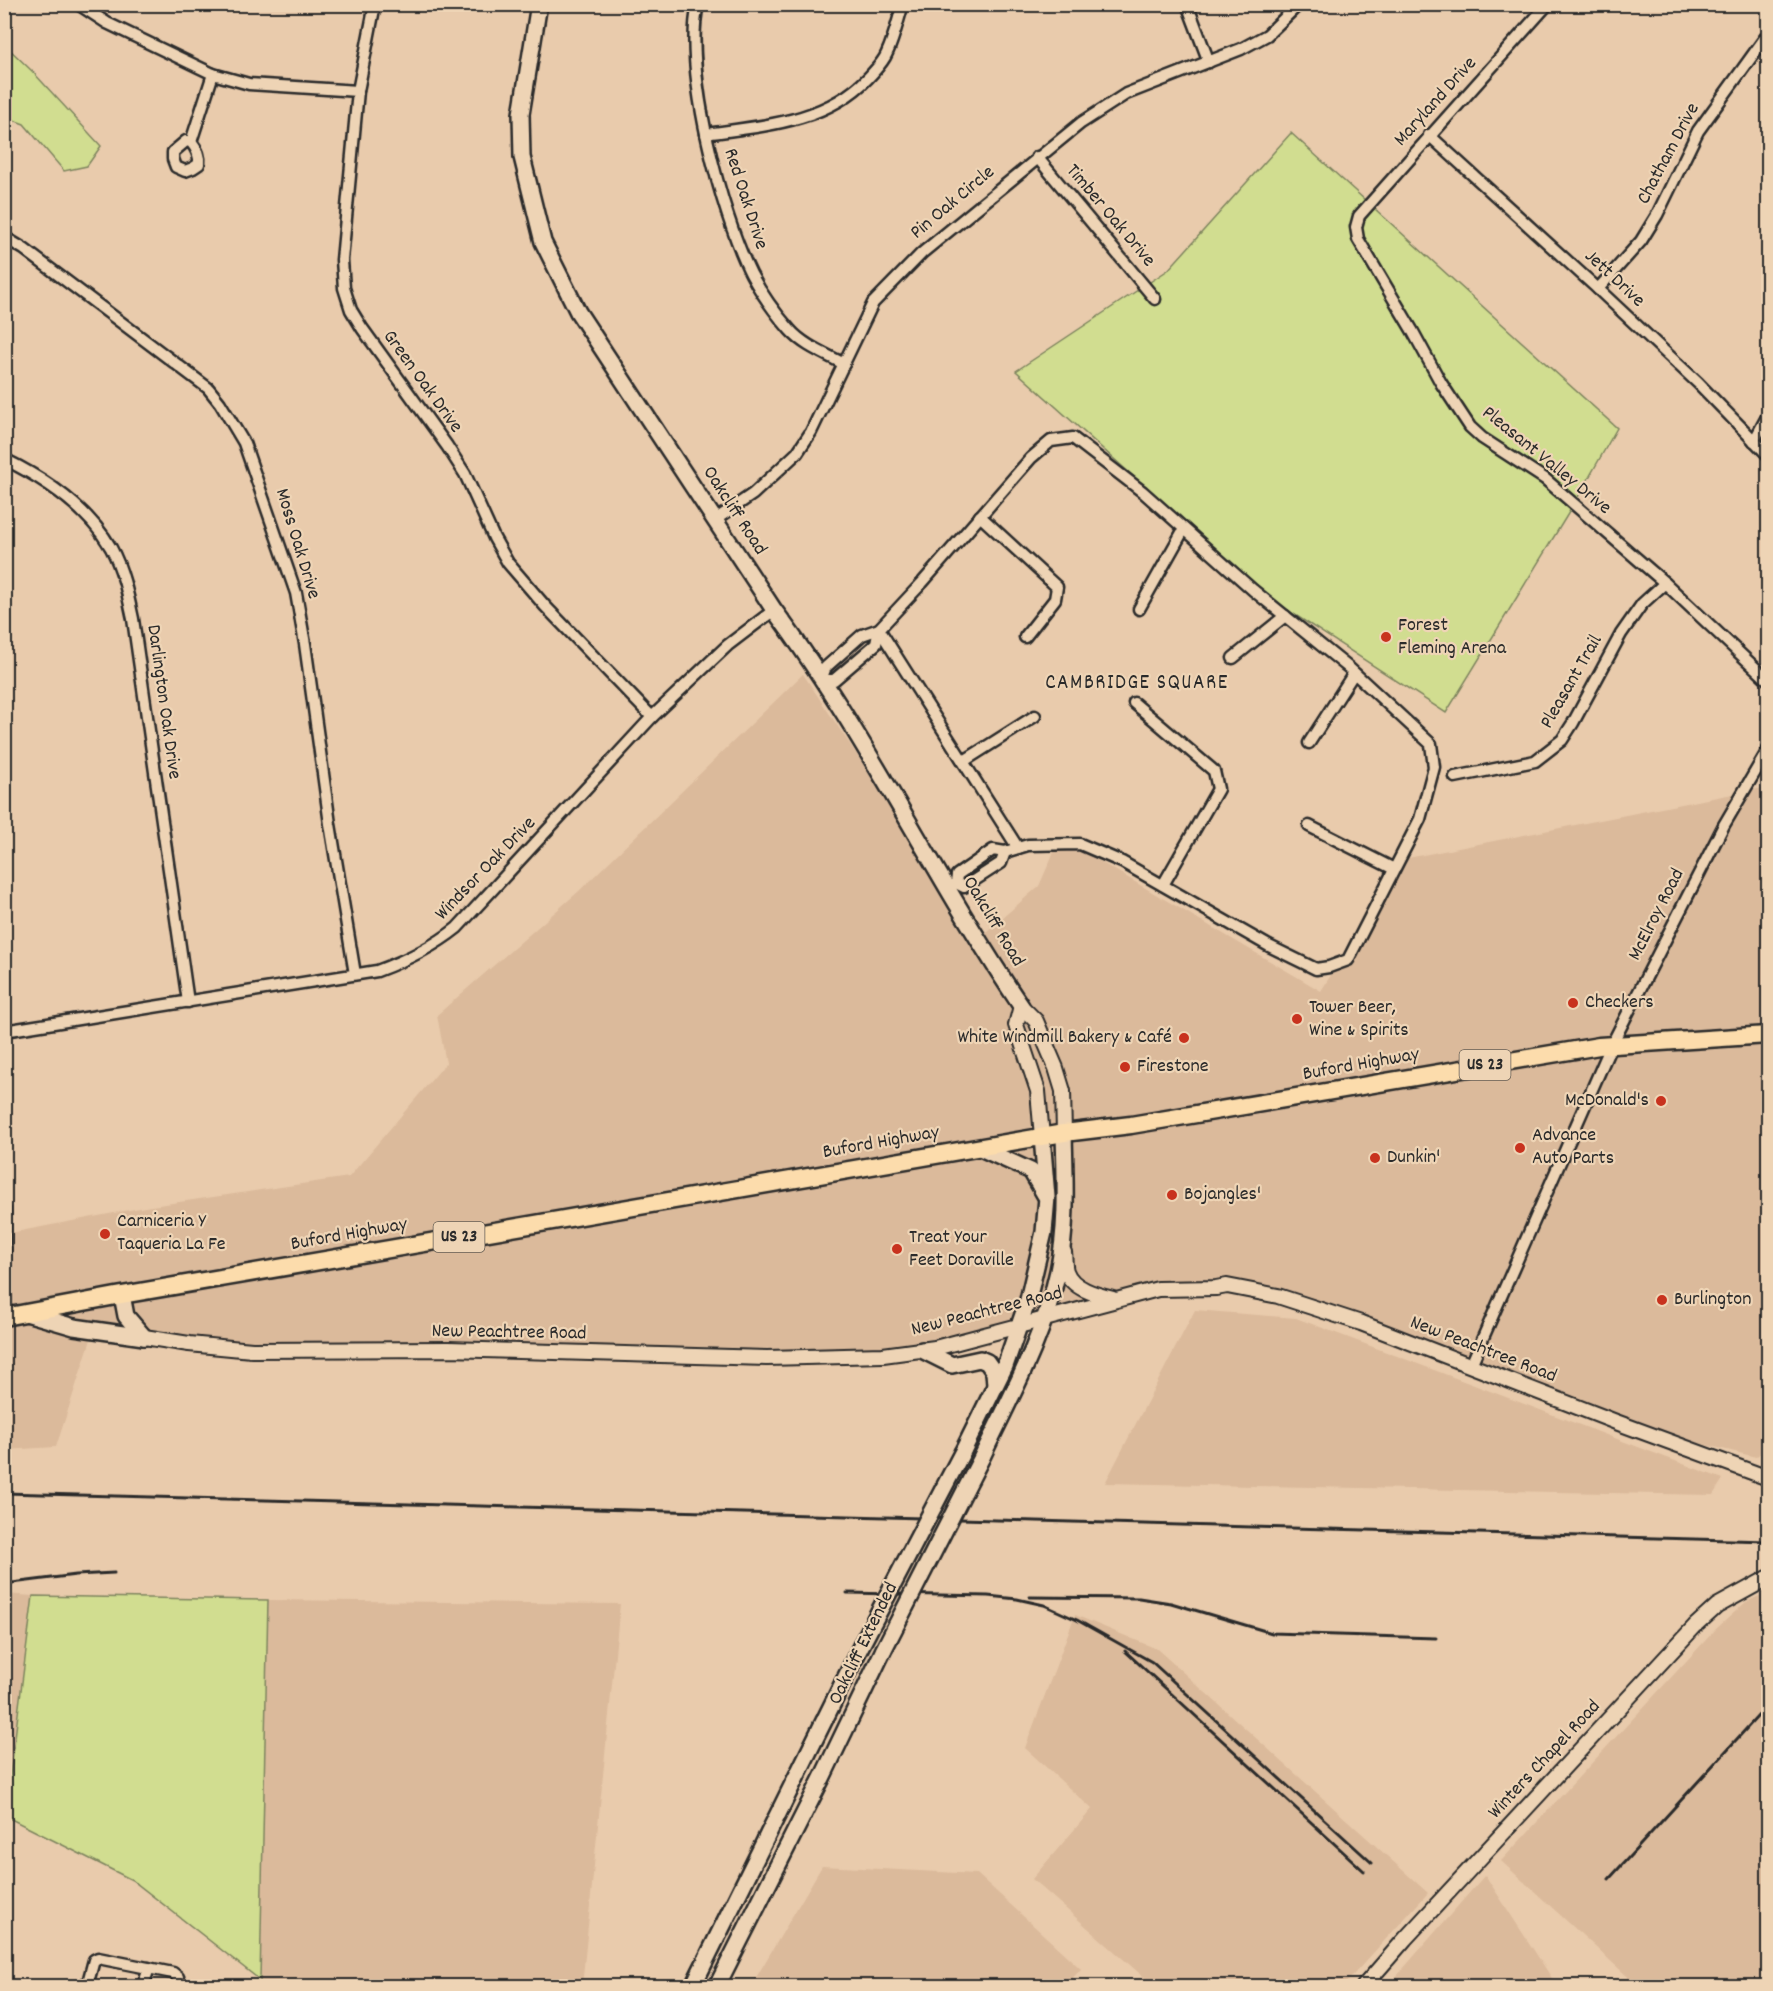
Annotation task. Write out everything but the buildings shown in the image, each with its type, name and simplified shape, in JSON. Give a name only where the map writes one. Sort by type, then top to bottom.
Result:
[{"type":"main road","name":"Oakcliff Road","points":[[539,4],[521,114],[522,157],[543,242],[578,312],[774,610],[801,646],[952,886],[999,973],[1021,1006]]},
{"type":"main road","name":"Buford Highway","points":[[5,1317],[122,1294],[1064,1133],[1131,1125],[1553,1054],[1611,1046],[1768,1035]]},
{"type":"main road","name":"Oakcliff Road","points":[[1044,1318],[1058,1270],[1063,1239],[1066,1204],[1064,1133]]},
{"type":"main road","points":[[1019,1325],[1028,1300],[1044,1232],[1047,1197],[1042,1137]]},
{"type":"main road","points":[[980,1148],[1031,1171],[1047,1197]]},
{"type":"main road","points":[[122,1294],[126,1316],[144,1337]]},
{"type":"main road","points":[[26,1313],[74,1327],[144,1337]]},
{"type":"main road","name":"Oakcliff Extended","points":[[717,1986],[1033,1353],[1044,1318]]},
{"type":"main road","name":"Oakcliff Extended","points":[[693,1986],[862,1644],[1005,1366],[1019,1325]]},
{"type":"main road","points":[[922,1350],[952,1365],[980,1359],[987,1362],[994,1372],[995,1385]]},
{"type":"street","points":[[78,4],[117,28],[213,74],[249,84],[358,91]]},
{"type":"street","name":"Green Oak Drive","points":[[375,4],[358,91],[342,260],[344,288],[351,310],[465,474],[508,563],[545,606],[651,717]]},
{"type":"street","name":"Red Oak Drive","points":[[698,4],[695,29],[696,63],[706,134],[729,222],[752,275],[791,331],[805,343],[844,364]]},
{"type":"street","points":[[706,134],[795,119],[826,109],[847,97],[879,66],[887,52],[903,4]]},
{"type":"street","points":[[1187,4],[1209,62]]},
{"type":"street","name":"Pin Oak Circle","points":[[715,520],[753,494],[797,453],[811,432],[873,303],[922,253],[1081,123],[1126,94],[1241,49],[1267,35],[1299,4]]},
{"type":"street","name":"Maryland Drive","points":[[1356,227],[1359,216],[1548,4]]},
{"type":"street","name":"Chatham Drive","points":[[1598,288],[1641,241],[1657,215],[1698,131],[1768,34]]},
{"type":"street","points":[[191,141],[213,74]]},
{"type":"street","name":"Jett Drive","points":[[1429,135],[1598,288],[1698,383],[1768,455]]},
{"type":"street","name":"Timber Oak Drive","points":[[1037,157],[1155,299]]},
{"type":"street","name":"Pleasant Valley Drive","points":[[1356,227],[1358,239],[1379,278],[1412,330],[1441,383],[1470,427],[1482,438],[1545,479],[1665,583],[1768,680]]},
{"type":"street","name":"Moss Oak Drive","points":[[4,237],[24,249],[208,388],[220,403],[244,443],[296,592],[330,824],[355,974]]},
{"type":"street","points":[[1754,441],[1768,415]]},
{"type":"street","points":[[821,680],[834,680],[876,644],[879,628],[1031,458],[1052,441],[1074,438],[1143,492],[1354,673],[1431,744],[1434,766],[1420,819],[1348,960],[1329,967],[1316,969],[1269,946],[1122,862],[1080,844],[1028,845],[1005,852],[1001,863],[964,887],[952,886]]},
{"type":"street","name":"Darlington Oak Drive","points":[[4,459],[36,476],[89,519],[111,548],[124,579],[133,619],[188,1002]]},
{"type":"street","points":[[980,516],[1058,587],[1055,599],[1024,637]]},
{"type":"street","points":[[1139,609],[1184,529]]},
{"type":"street","name":"Pleasant Trail","points":[[1455,777],[1535,761],[1562,740],[1621,634],[1642,604],[1665,583]]},
{"type":"street","name":"Windsor Oak Drive","points":[[4,1031],[377,971],[404,961],[437,944],[457,928],[651,717],[728,645],[774,610]]},
{"type":"street","points":[[1233,658],[1286,616]]},
{"type":"street","points":[[879,628],[1018,848]]},
{"type":"street","points":[[1309,743],[1354,673]]},
{"type":"street","points":[[1134,703],[1214,771],[1218,789],[1163,885]]},
{"type":"street","points":[[964,761],[1035,716]]},
{"type":"street","name":"McElroy Road","points":[[1471,1365],[1611,1046],[1724,825],[1768,750]]},
{"type":"street","points":[[1310,826],[1394,869]]},
{"type":"street","points":[[1021,1006],[1016,1025],[1038,1091],[1042,1137]]},
{"type":"street","name":"Oakcliff Road","points":[[1021,1006],[1036,1021],[1056,1068],[1063,1091],[1064,1133]]},
{"type":"street","points":[[4,1208],[5,1317]]},
{"type":"street","points":[[1063,1239],[1066,1272],[1076,1283],[1092,1294],[1115,1300]]},
{"type":"street","name":"New Peachtree Road","points":[[144,1337],[252,1350],[449,1349],[767,1358],[883,1355],[935,1348],[1158,1289],[1227,1286],[1278,1296],[1361,1323],[1768,1478]]},
{"type":"street","name":"Winters Chapel Road","points":[[1364,1986],[1695,1626],[1717,1606],[1768,1578]]},
{"type":"street","points":[[87,1986],[94,1960],[98,1958],[173,1973],[178,1977],[180,1986]]},
{"type":"street","points":[[143,1986],[149,1968]]},
{"type":"shaded area","points":[[803,674],[979,938],[1039,886],[1060,838],[1321,991],[1403,859],[1768,787],[1768,1446],[1756,1457],[1639,1425],[1346,1316],[1240,1287],[1142,1288],[979,1340],[847,1355],[265,1347],[147,1337],[97,1321],[56,1447],[5,1450],[5,1234],[145,1207],[349,1177],[446,1063],[437,1015],[578,892]]},
{"type":"shaded area","points":[[1195,1310],[1296,1318],[1723,1479],[1713,1495],[1105,1483]]},
{"type":"shaded area","points":[[1768,1592],[1768,1986],[1638,1986],[1501,1861],[1716,1629],[1746,1602]]},
{"type":"shaded area","points":[[5,1594],[33,1596],[5,1811]]},
{"type":"shaded area","points":[[268,1600],[620,1604],[582,1986],[270,1986],[260,1980]]},
{"type":"shaded area","points":[[1075,1615],[1157,1649],[1428,1893],[1343,1986],[1154,1986],[1032,1879],[1092,1809],[1025,1748]]},
{"type":"shaded area","points":[[822,1866],[977,1874],[1081,1969],[1065,1986],[751,1986]]},
{"type":"shaded area","points":[[1485,1875],[1557,1986],[1388,1986]]},
{"type":"green space","points":[[5,45],[101,146],[87,166],[64,171],[24,124],[5,117]]},
{"type":"green space","points":[[1291,133],[1617,428],[1574,504],[1446,713],[1269,598],[1016,371],[1168,270]]},
{"type":"green space","points":[[33,1596],[268,1600],[260,1980],[132,1880],[5,1816]]},
{"type":"railway","points":[[4,1493],[1768,1541]]},
{"type":"railway","points":[[4,1584],[114,1573]]},
{"type":"railway","points":[[847,1593],[988,1596],[1017,1599],[1044,1605],[1077,1620],[1152,1662],[1372,1863]]},
{"type":"railway","points":[[1030,1597],[1139,1598],[1171,1603],[1272,1633],[1436,1638]]},
{"type":"railway","points":[[1125,1651],[1364,1871]]},
{"type":"railway","points":[[1609,1879],[1768,1705]]},
{"type":"place","name":"Forest Fleming Arena","points":[[1386,637]]},
{"type":"place","name":"Checkers","points":[[1573,1003]]},
{"type":"place","name":"Tower Beer, Wine & Spirits","points":[[1297,1019]]},
{"type":"place","name":"White Windmill Bakery & Café","points":[[1184,1038]]},
{"type":"place","name":"Firestone","points":[[1125,1067]]},
{"type":"place","name":"McDonald's","points":[[1661,1101]]},
{"type":"place","name":"Advance Auto Parts","points":[[1520,1148]]},
{"type":"place","name":"Dunkin'","points":[[1375,1158]]},
{"type":"place","name":"Bojangles'","points":[[1172,1195]]},
{"type":"place","name":"Carniceria Y Taqueria La Fe","points":[[105,1234]]},
{"type":"place","name":"Treat Your Feet Doraville","points":[[897,1249]]},
{"type":"place","name":"Burlington","points":[[1662,1300]]},
{"type":"district","name":"CAMBRIDGE SQUARE","points":[[1137,684]]}]
